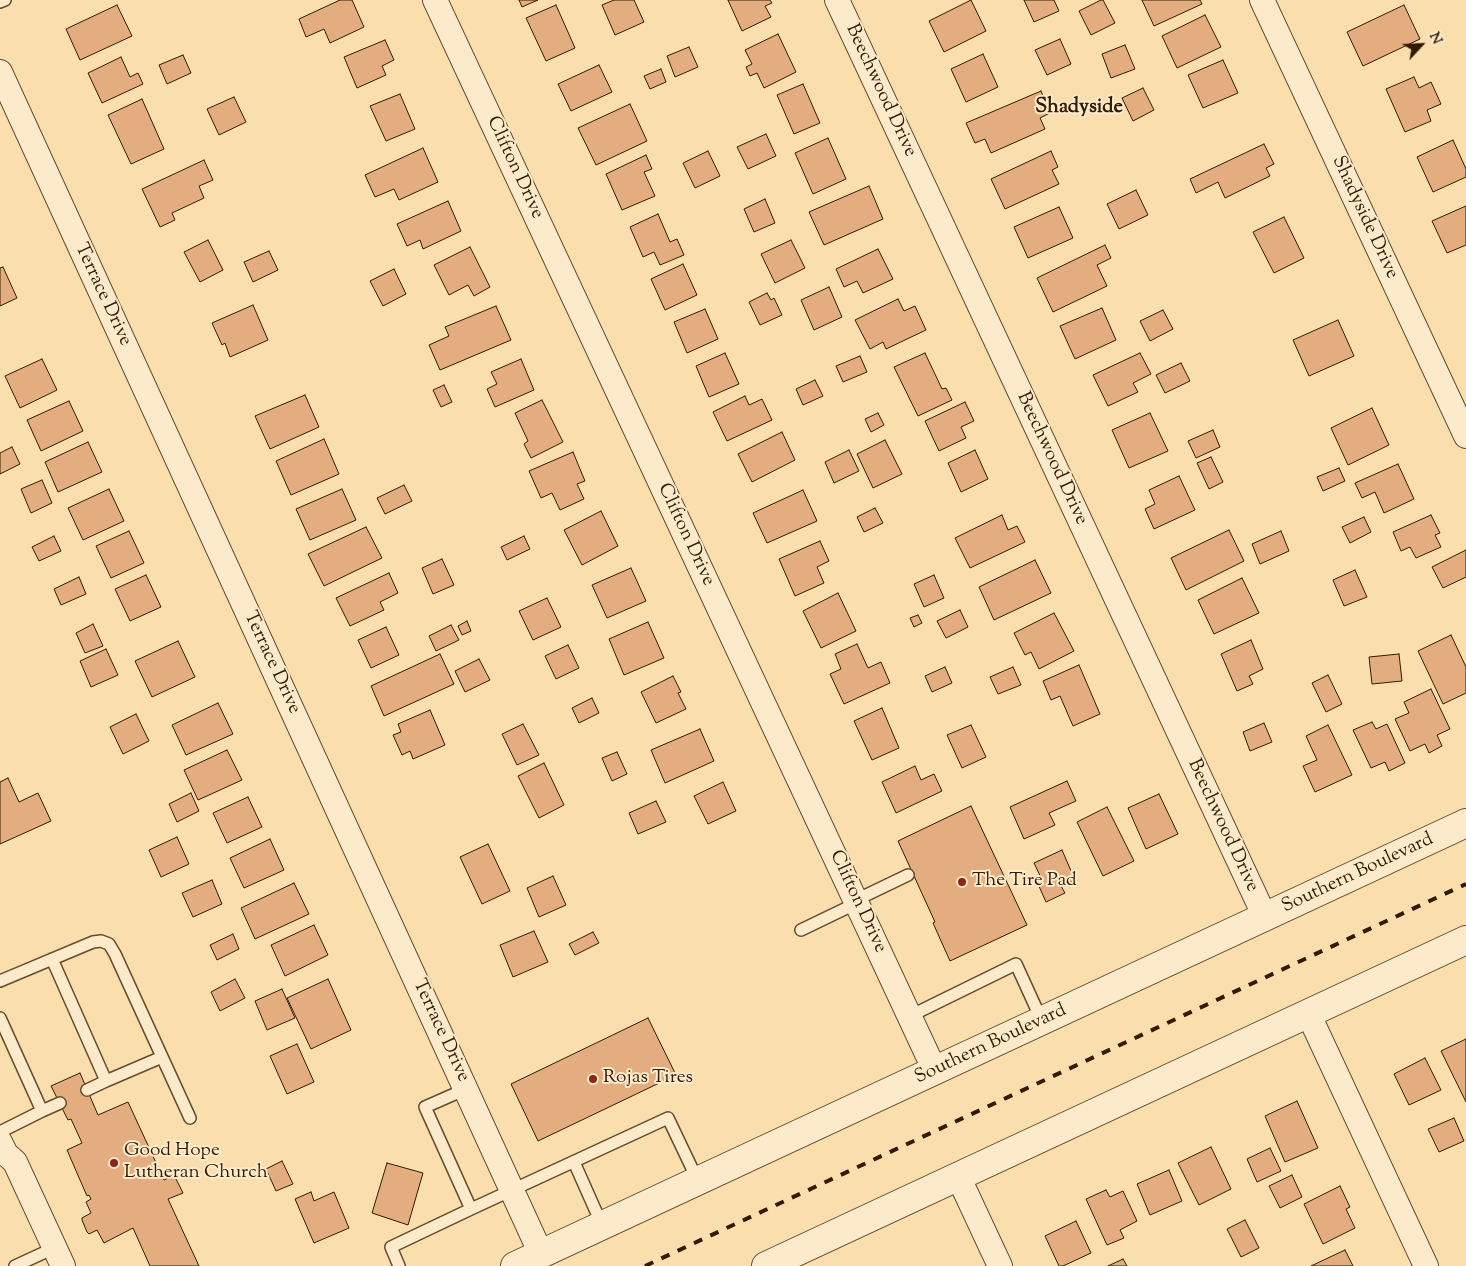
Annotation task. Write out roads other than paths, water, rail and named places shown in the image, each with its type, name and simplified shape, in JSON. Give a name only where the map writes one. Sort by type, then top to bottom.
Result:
[{"type":"street","name":"Clifton Drive","points":[[435,0],[935,1071]]},
{"type":"street","name":"Beechwood Drive","points":[[837,0],[1265,917]]},
{"type":"street","name":"Shadyside Drive","points":[[1262,0],[1466,436]]},
{"type":"street","name":"Terrace Drive","points":[[0,72],[541,1254]]},
{"type":"street","name":"Southern Boulevard","points":[[515,1266],[1466,823]]},
{"type":"street","points":[[766,1266],[1466,940]]},
{"type":"street","points":[[1308,1013],[1426,1266]]},
{"type":"street","points":[[0,1142],[6,1154],[15,1162],[58,1257]]},
{"type":"street","points":[[958,1176],[1000,1266]]},
{"type":"lane","points":[[0,2],[5,0]]},
{"type":"lane","points":[[801,930],[908,874]]},
{"type":"lane","points":[[0,981],[92,942],[101,941],[109,944],[190,1118]]},
{"type":"lane","points":[[52,959],[106,1081]]},
{"type":"lane","points":[[910,1016],[1016,964],[1042,1021]]},
{"type":"lane","points":[[0,1018],[42,1111]]},
{"type":"lane","points":[[87,1090],[162,1057]]},
{"type":"lane","points":[[466,1089],[425,1107],[471,1209]]},
{"type":"lane","points":[[0,1132],[60,1103]]},
{"type":"lane","points":[[399,1266],[391,1247],[668,1118],[698,1181]]},
{"type":"lane","points":[[574,1162],[602,1225]]},
{"type":"lane","points":[[15,1266],[58,1257]]},
{"type":"railway","points":[[645,1266],[1466,884]]},
{"type":"place","name":"The Tire Pad","points":[[962,882]]},
{"type":"place","name":"Rojas Tires","points":[[593,1079]]},
{"type":"place","name":"Good Hope Lutheran Church","points":[[114,1163]]},
{"type":"district","name":"Shadyside","points":[[1079,109]]}]
